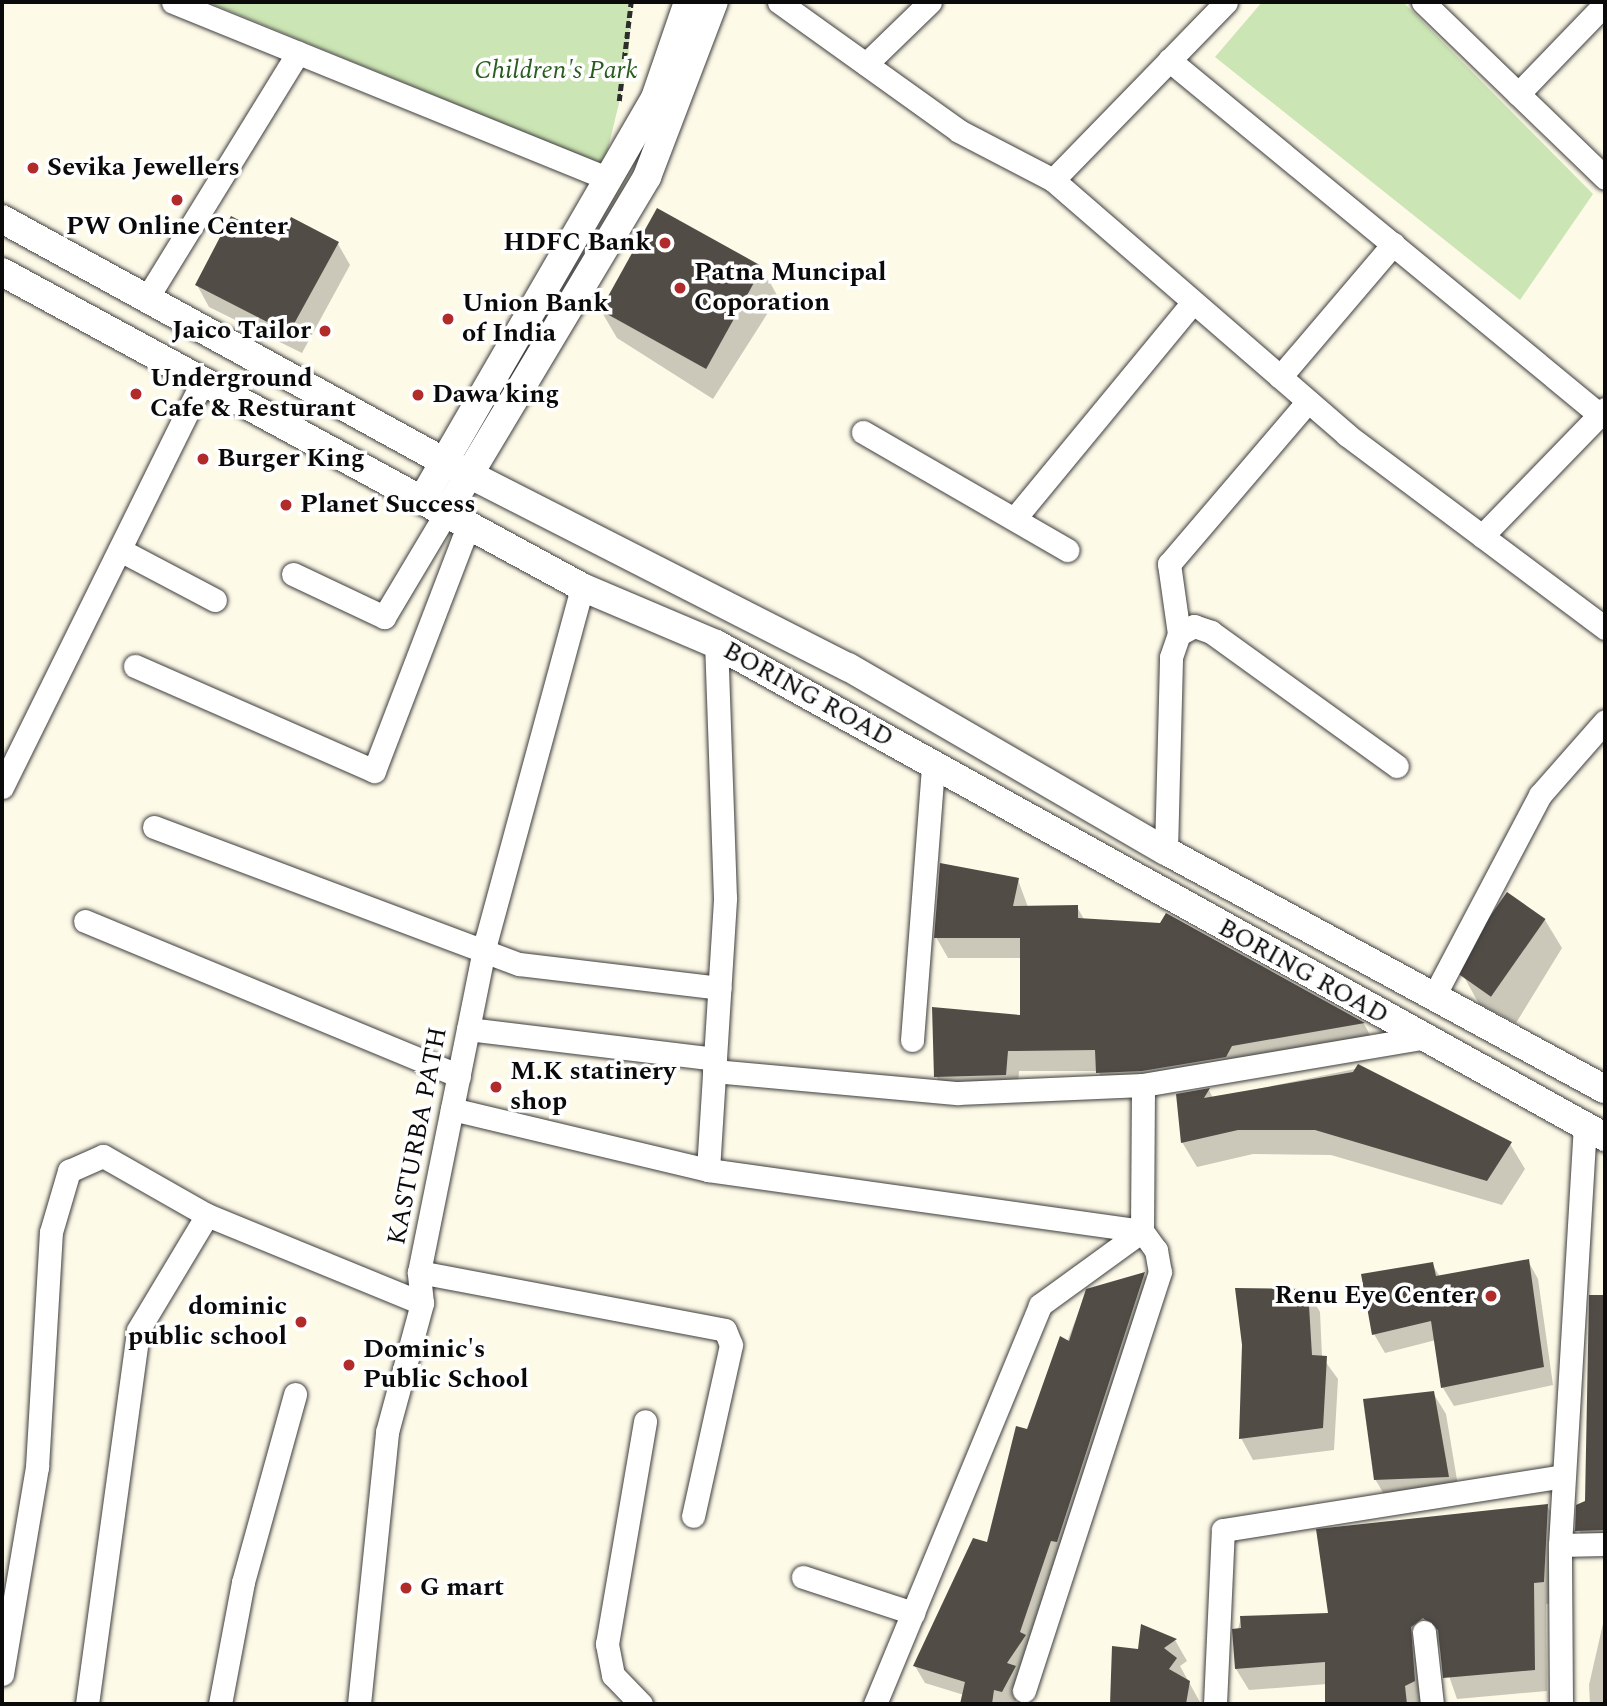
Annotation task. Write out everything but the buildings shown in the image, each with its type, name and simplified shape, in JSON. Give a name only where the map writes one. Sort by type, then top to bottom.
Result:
[{"type":"street","points":[[173,2],[609,179]]},
{"type":"street","points":[[135,666],[374,771],[445,512],[443,461],[655,99],[688,2]]},
{"type":"street","points":[[293,574],[384,617],[445,512],[472,474],[647,177],[714,2]]},
{"type":"street","points":[[779,2],[960,131],[1053,180],[1308,401],[1605,628]]},
{"type":"street","points":[[866,64],[930,2]]},
{"type":"street","points":[[1053,180],[1226,2]]},
{"type":"street","points":[[1423,2],[1605,178]]},
{"type":"street","points":[[1518,94],[1605,4]]},
{"type":"street","points":[[147,298],[298,53]]},
{"type":"street","points":[[1169,60],[1392,244],[1602,412],[1482,536]]},
{"type":"street","points":[[2,219],[443,461],[848,667],[1166,851],[1605,1089]]},
{"type":"street","points":[[1280,377],[1392,244]]},
{"type":"street","name":"BORING ROAD","points":[[2,272],[582,587],[716,644],[1595,1132]]},
{"type":"street","points":[[1015,518],[1193,302]]},
{"type":"street","points":[[2,787],[8,762],[122,551],[204,380]]},
{"type":"street","points":[[1166,851],[1171,657],[1179,635],[1169,564],[1308,401]]},
{"type":"street","points":[[863,432],[1067,550]]},
{"type":"street","points":[[122,551],[215,600]]},
{"type":"street","name":"KASTURBA PATH","points":[[359,1704],[387,1432],[422,1303],[419,1272],[484,951],[582,587]]},
{"type":"street","points":[[1179,635],[1194,626],[1211,632],[1397,766]]},
{"type":"street","points":[[708,1170],[726,898],[716,644]]},
{"type":"street","points":[[1434,996],[1540,795],[1605,721]]},
{"type":"street","points":[[912,1040],[933,764]]},
{"type":"street","points":[[154,827],[484,951],[536,967],[720,988]]},
{"type":"street","points":[[85,921],[459,1076]]},
{"type":"street","points":[[468,1029],[715,1065],[958,1093],[1143,1085],[1422,1038]]},
{"type":"street","points":[[1024,1690],[1160,1272],[1156,1250],[1142,1231],[1143,1085]]},
{"type":"street","points":[[452,1109],[708,1170],[1142,1231]]},
{"type":"street","points":[[1561,1704],[1560,1545],[1563,1476],[1595,1132]]},
{"type":"street","points":[[2,1674],[37,1467],[51,1231],[69,1171],[103,1156],[207,1216],[422,1303]]},
{"type":"street","points":[[87,1704],[138,1329],[207,1216]]},
{"type":"street","points":[[875,1704],[1040,1305],[1142,1231]]},
{"type":"street","points":[[419,1272],[725,1330],[731,1345],[693,1516]]},
{"type":"street","points":[[220,1704],[243,1582],[295,1394]]},
{"type":"street","points":[[641,1704],[613,1675],[607,1644],[645,1421]]},
{"type":"street","points":[[1215,1704],[1223,1530],[1563,1476]]},
{"type":"street","points":[[1560,1545],[1605,1544]]},
{"type":"street","points":[[803,1577],[913,1613]]},
{"type":"street","points":[[1424,1632],[1432,1704]]},
{"type":"path","points":[[616,115],[628,66],[631,2]]},
{"type":"green space","name":"Children's Park","points":[[208,2],[631,2],[628,66],[604,165]]},
{"type":"green space","points":[[1262,2],[1403,2],[1593,194],[1520,300],[1215,57]]},
{"type":"place","name":"Sevika Jewellers","points":[[33,168]]},
{"type":"place","name":"PW Online Center","points":[[177,200]]},
{"type":"place","name":"HDFC Bank","points":[[665,243]]},
{"type":"place","name":"Patna Muncipal Coporation","points":[[680,288]]},
{"type":"place","name":"Union Bank of India","points":[[448,319]]},
{"type":"place","name":"Jaico Tailor","points":[[325,331]]},
{"type":"place","name":"Underground Cafe & Resturant","points":[[136,394]]},
{"type":"place","name":"Dawa king","points":[[418,395]]},
{"type":"place","name":"Burger King","points":[[203,459]]},
{"type":"place","name":"Planet Success","points":[[286,505]]},
{"type":"place","name":"M.K statinery shop","points":[[496,1087]]},
{"type":"place","name":"Renu Eye Center","points":[[1491,1296]]},
{"type":"place","name":"dominic public school","points":[[301,1322]]},
{"type":"place","name":"Dominic's Public School","points":[[349,1365]]},
{"type":"place","name":"G mart","points":[[406,1588]]}]
